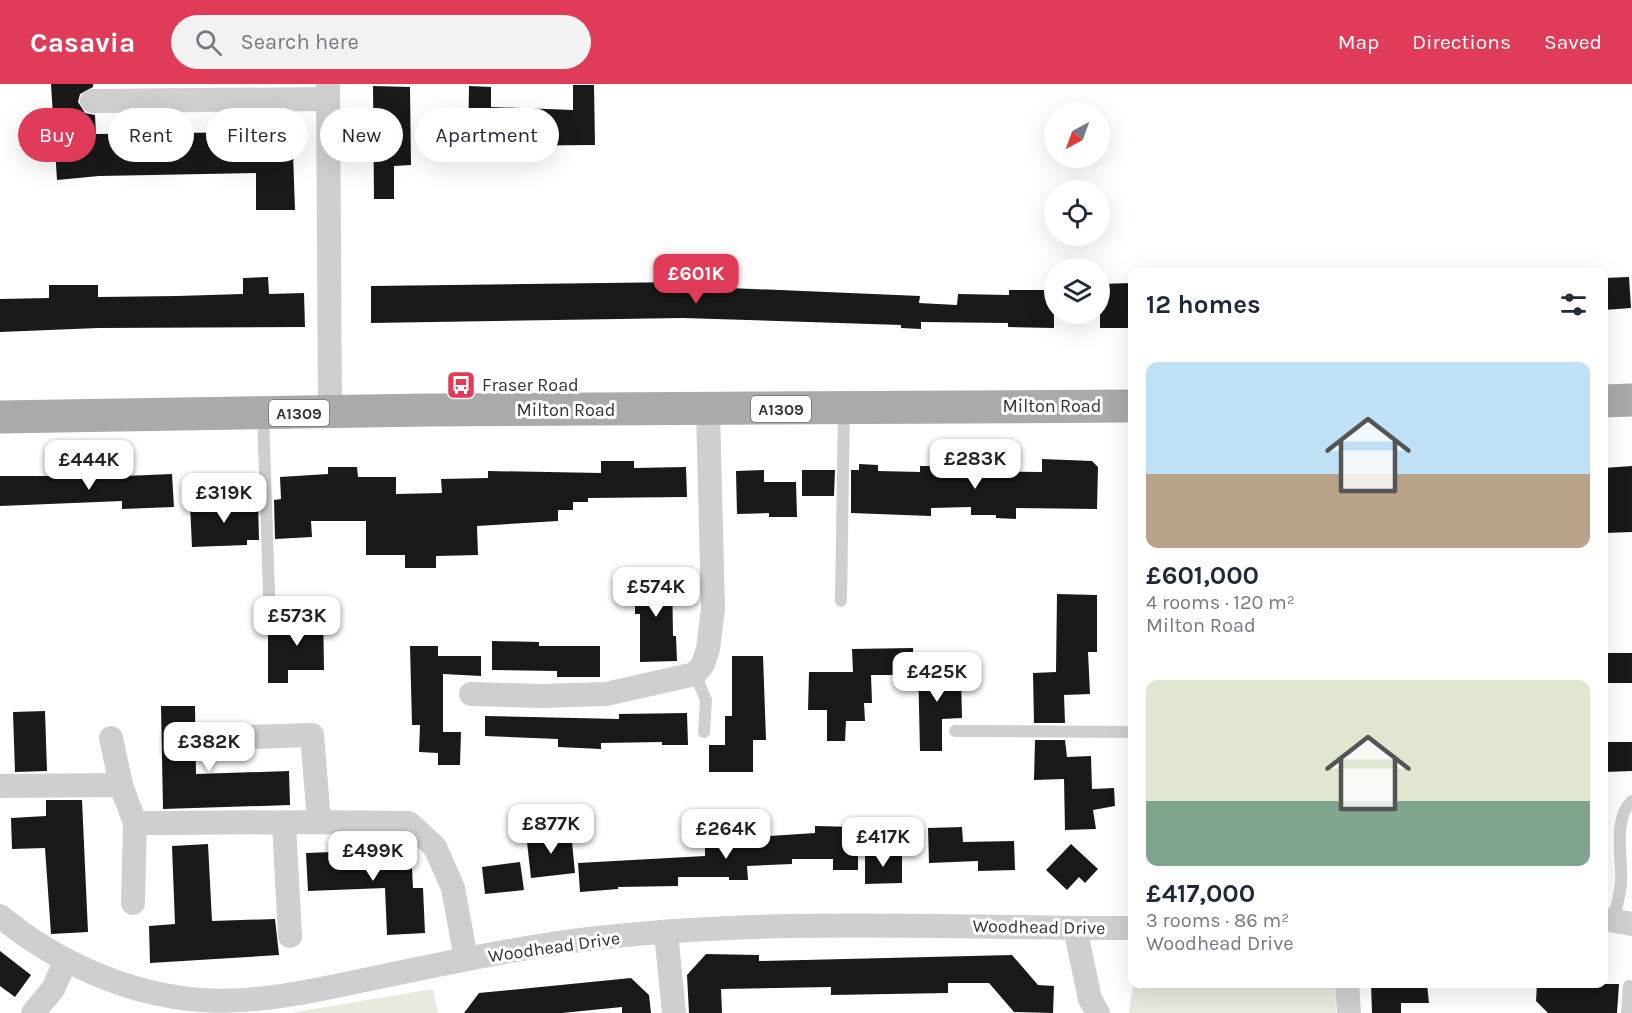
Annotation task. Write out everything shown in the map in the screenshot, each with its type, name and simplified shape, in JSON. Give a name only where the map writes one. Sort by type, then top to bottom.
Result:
[{"type":"main road","points":[[1608,402],[1632,400]]},
{"type":"main road","name":"Milton Road","points":[[0,417],[1128,406]]},
{"type":"street","points":[[92,101],[328,92],[330,412]]},
{"type":"street","points":[[471,694],[606,694],[647,684],[675,681],[695,674],[703,664],[708,649],[713,609],[708,410]]},
{"type":"street","points":[[250,736],[312,735],[319,821]]},
{"type":"street","points":[[111,738],[121,785],[135,823],[133,903]]},
{"type":"street","points":[[0,786],[121,785]]},
{"type":"street","points":[[135,823],[284,824],[319,821],[409,823],[435,847],[453,888],[466,959]]},
{"type":"street","points":[[284,824],[290,936]]},
{"type":"street","name":"Woodhead Drive","points":[[0,916],[44,948],[66,960],[130,986],[166,995],[202,1000],[278,998],[466,959],[579,940],[666,932],[773,926],[985,925],[1128,928]]},
{"type":"street","points":[[1075,928],[1090,999],[1098,1013]]},
{"type":"street","points":[[666,932],[674,1013]]},
{"type":"street","points":[[33,1013],[53,989],[66,960]]},
{"type":"street","points":[[1347,988],[1349,1013]]},
{"type":"lane","points":[[841,601],[844,408]]},
{"type":"lane","points":[[263,414],[270,624]]},
{"type":"lane","points":[[695,674],[706,700],[704,732]]},
{"type":"lane","points":[[955,731],[1128,732]]},
{"type":"lane","points":[[1616,921],[1621,884],[1621,822],[1627,805],[1632,801]]},
{"type":"lane","points":[[1627,1013],[1629,986]]},
{"type":"shaded area","points":[[1132,988],[1335,988],[1336,1013],[1129,1013]]},
{"type":"shaded area","points":[[433,989],[438,1013],[295,1013],[295,1012]]},
{"type":"building","points":[[51,84],[93,84],[93,87],[80,94],[78,102],[82,108],[52,108]]},
{"type":"building","points":[[573,85],[594,85],[595,145],[559,145],[559,109],[573,110]]},
{"type":"building","points":[[373,86],[410,87],[411,165],[394,166],[394,199],[374,199],[374,162],[403,162],[403,108],[373,108]]},
{"type":"building","points":[[469,86],[491,87],[491,107],[518,108],[469,108]]},
{"type":"building","points":[[194,133],[206,133],[206,162],[293,162],[295,210],[256,210],[256,173],[99,176],[57,180],[56,162],[96,162],[96,134],[108,134],[108,162],[194,162]]},
{"type":"building","points":[[268,277],[269,294],[304,293],[305,327],[98,328],[0,332],[0,299],[49,298],[49,285],[98,285],[98,297],[243,294],[243,278]]},
{"type":"building","points":[[1629,277],[1631,308],[1608,310],[1608,278]]},
{"type":"building","points":[[682,282],[682,286],[920,296],[919,303],[957,305],[958,294],[1009,295],[1009,290],[1044,290],[1044,324],[1054,324],[1054,328],[1008,327],[1008,323],[921,322],[921,329],[901,328],[901,325],[682,318],[371,323],[371,286]]},
{"type":"building","points":[[1128,283],[1128,328],[1100,328],[1100,324],[1110,324],[1110,284]]},
{"type":"building","points":[[1042,459],[1092,461],[1098,467],[1097,509],[1016,508],[1016,519],[996,518],[996,515],[971,515],[971,507],[931,508],[931,516],[851,513],[851,470],[859,470],[859,464],[878,465],[878,471],[920,472],[920,466],[951,466],[951,471],[1042,472]]},
{"type":"building","points":[[601,461],[634,461],[634,468],[686,467],[687,497],[588,498],[588,502],[573,502],[573,510],[558,510],[558,521],[477,526],[478,555],[436,556],[436,568],[405,568],[405,555],[366,555],[366,521],[311,521],[312,537],[275,539],[274,500],[281,499],[280,477],[328,474],[328,467],[357,467],[358,477],[396,477],[396,494],[442,493],[441,479],[488,478],[488,471],[601,473]]},
{"type":"building","points":[[1632,466],[1632,532],[1608,533],[1608,468]]},
{"type":"building","points":[[764,470],[764,482],[796,482],[797,517],[769,517],[769,513],[737,514],[736,471]]},
{"type":"building","points":[[802,470],[835,470],[834,496],[802,496]]},
{"type":"building","points":[[172,474],[174,507],[122,509],[122,501],[0,506],[0,476],[54,476],[54,479]]},
{"type":"building","points":[[258,501],[259,540],[247,540],[247,545],[192,547],[190,504]]},
{"type":"building","points":[[635,575],[672,575],[673,636],[676,636],[677,661],[640,662],[640,614],[635,614]]},
{"type":"building","points":[[1057,594],[1097,595],[1097,652],[1088,652],[1090,694],[1064,695],[1065,723],[1034,723],[1033,673],[1056,672]]},
{"type":"building","points":[[301,605],[323,605],[324,670],[288,670],[288,683],[268,683],[268,632],[302,630]]},
{"type":"building","points":[[492,641],[539,642],[539,646],[600,646],[600,677],[557,677],[557,671],[492,670]]},
{"type":"building","points":[[410,646],[438,646],[438,656],[481,656],[481,676],[443,674],[443,732],[461,732],[460,765],[438,765],[438,753],[419,752],[420,725],[412,725]]},
{"type":"building","points":[[913,648],[914,675],[871,675],[872,703],[864,703],[865,721],[846,721],[845,741],[827,741],[827,710],[808,710],[809,672],[853,672],[852,649]]},
{"type":"building","points":[[1608,653],[1632,653],[1632,683],[1608,683]]},
{"type":"building","points":[[732,656],[763,656],[766,740],[753,740],[753,772],[709,772],[709,745],[725,745],[725,716],[732,716]]},
{"type":"building","points":[[944,663],[944,675],[961,675],[962,718],[942,719],[942,751],[920,751],[918,664]]},
{"type":"building","points":[[161,706],[195,706],[196,774],[289,771],[290,805],[163,809]]},
{"type":"building","points":[[45,711],[47,771],[15,772],[13,712]]},
{"type":"building","points":[[687,713],[688,745],[662,745],[662,742],[601,743],[601,749],[558,747],[558,739],[485,736],[485,716],[619,719],[619,714]]},
{"type":"building","points":[[1035,740],[1065,740],[1067,757],[1091,756],[1092,789],[1114,788],[1115,806],[1093,810],[1096,829],[1065,830],[1064,779],[1034,780]]},
{"type":"building","points":[[1608,742],[1632,742],[1632,771],[1608,772]]},
{"type":"building","points":[[46,800],[82,800],[88,932],[51,934],[45,848],[12,849],[11,818],[46,816]]},
{"type":"building","points":[[815,826],[858,827],[858,870],[833,870],[833,859],[792,859],[792,864],[747,866],[748,880],[729,880],[729,877],[678,877],[678,886],[618,887],[618,889],[580,892],[578,863],[705,856],[705,842],[753,841],[753,837],[815,833]]},
{"type":"building","points":[[962,827],[963,842],[1014,841],[1015,870],[978,871],[978,861],[929,863],[928,828]]},
{"type":"building","points":[[571,832],[575,873],[531,878],[527,842],[539,841],[539,835]]},
{"type":"building","points":[[208,844],[212,921],[275,919],[279,955],[150,963],[149,926],[175,924],[172,846]]},
{"type":"building","points":[[1071,844],[1098,869],[1085,883],[1079,877],[1067,890],[1046,870]]},
{"type":"building","points":[[411,849],[413,888],[423,888],[425,933],[387,935],[385,888],[308,891],[306,853]]},
{"type":"building","points":[[865,853],[902,853],[902,883],[865,884]]},
{"type":"building","points":[[520,862],[524,890],[485,894],[482,867]]},
{"type":"building","points":[[0,951],[31,975],[15,997],[0,986]]},
{"type":"building","points":[[706,954],[759,955],[759,961],[1012,955],[1038,985],[1054,986],[1053,1013],[1014,1012],[989,983],[948,983],[948,993],[831,995],[831,987],[721,989],[722,1013],[689,1013],[687,975]]},
{"type":"building","points":[[631,978],[649,995],[651,1013],[622,1013],[622,1007],[562,1013],[464,1013],[479,993]]},
{"type":"building","points":[[1608,984],[1619,984],[1617,1013],[1548,1013],[1536,1001],[1537,988],[1608,988]]},
{"type":"building","points":[[1371,988],[1427,988],[1429,1003],[1401,1003],[1401,1013],[1372,1013]]},
{"type":"place","name":"Fraser Road","points":[[461,385]]}]
